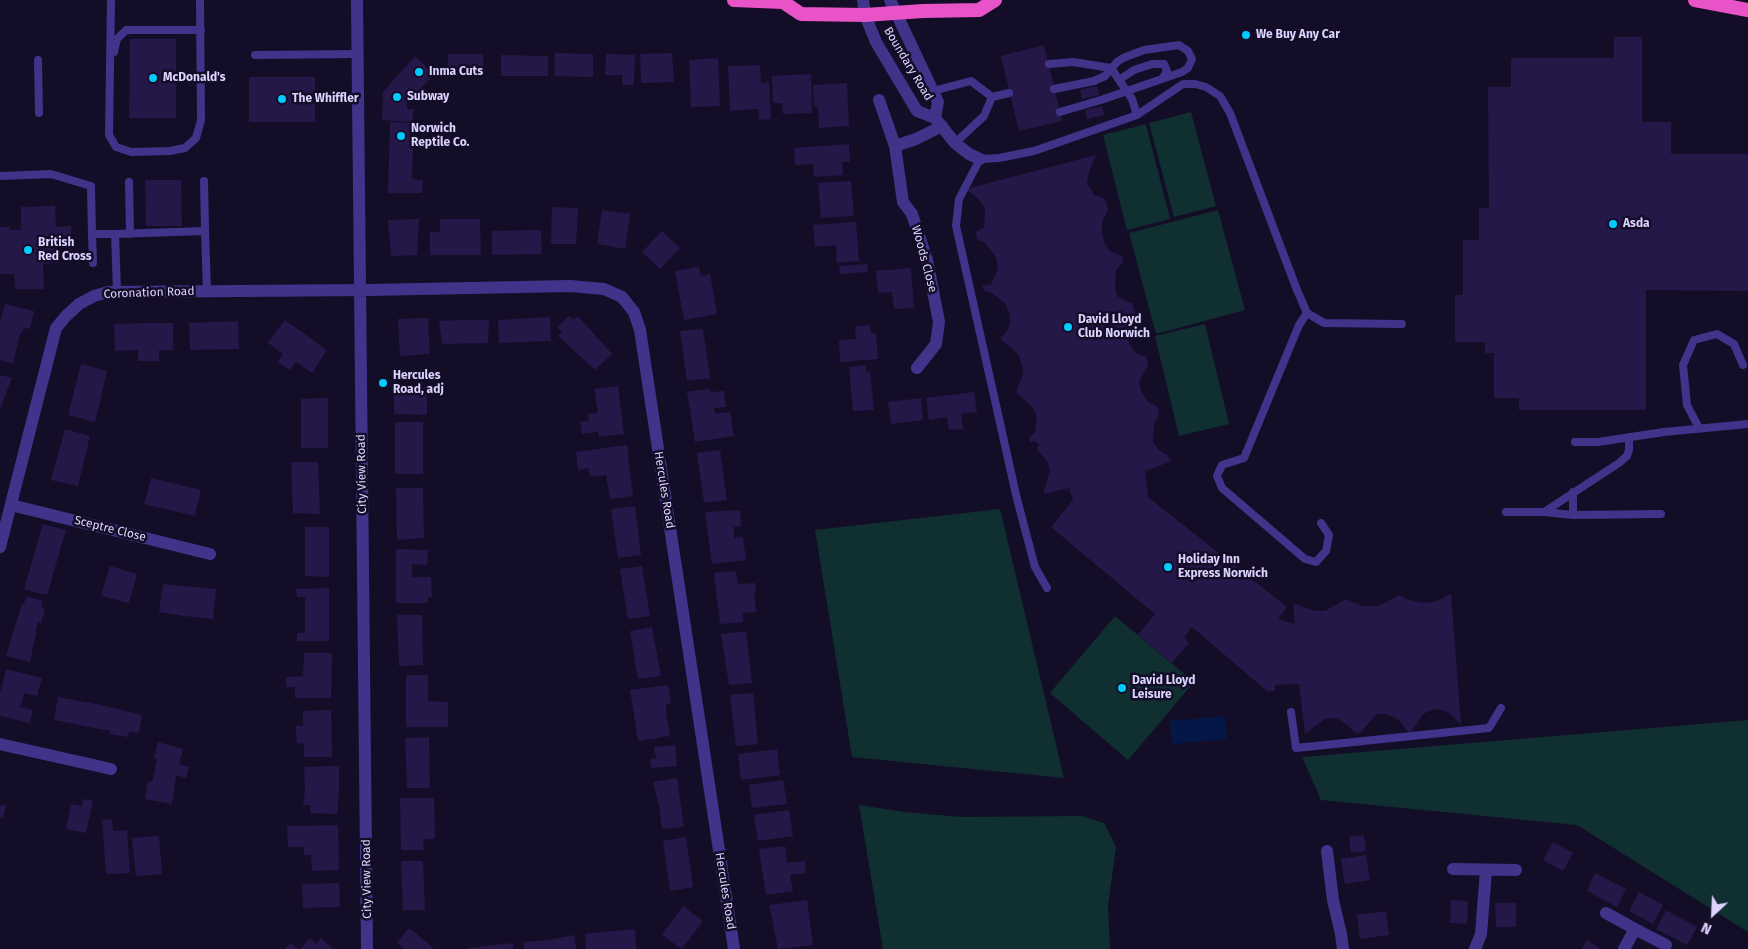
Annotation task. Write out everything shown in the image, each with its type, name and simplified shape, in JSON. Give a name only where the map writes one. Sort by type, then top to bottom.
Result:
[{"type":"highway","name":"Boundary Road","points":[[734,0],[784,1],[802,14],[865,15],[893,6],[979,10],[995,0]]},
{"type":"highway","points":[[1695,0],[1748,10]]},
{"type":"street","name":"City View Road","points":[[357,0],[367,949]]},
{"type":"street","points":[[863,0],[865,15]]},
{"type":"street","name":"Boundary Road","points":[[893,6],[938,102],[938,122]]},
{"type":"street","name":"Boundary Road","points":[[865,15],[876,42],[917,111],[938,122],[955,143],[969,154],[980,159]]},
{"type":"street","name":"Woods Close","points":[[879,100],[894,146],[903,202],[912,214],[926,260],[939,322],[936,344],[917,368]]},
{"type":"street","points":[[894,146],[916,139],[938,122]]},
{"type":"street","name":"Hercules Road","points":[[360,290],[570,286],[604,289],[622,297],[634,312],[640,330],[734,949]]},
{"type":"street","name":"Coronation Road","points":[[0,547],[56,328],[79,304],[94,296],[108,292],[360,290]]},
{"type":"street","name":"Sceptre Close","points":[[11,505],[210,554]]},
{"type":"street","points":[[0,744],[111,770]]},
{"type":"street","points":[[1327,851],[1333,900],[1342,934],[1343,949]]},
{"type":"street","points":[[1453,869],[1516,870]]},
{"type":"street","points":[[1475,949],[1481,934],[1486,870]]},
{"type":"street","points":[[1606,913],[1666,945]]},
{"type":"street","points":[[1624,949],[1635,929]]},
{"type":"lane","points":[[111,0],[109,135],[116,147],[130,152],[170,151],[185,148],[196,138],[200,120],[200,0]]},
{"type":"lane","points":[[111,61],[117,39],[126,30],[201,30]]},
{"type":"lane","points":[[1054,89],[1094,81],[1105,76],[1123,58],[1144,50],[1179,46],[1188,50],[1192,59],[1188,68],[1182,72],[1060,112]]},
{"type":"lane","points":[[255,55],[358,54]]},
{"type":"lane","points":[[38,60],[38,113]]},
{"type":"lane","points":[[1048,64],[1073,62],[1111,68],[1132,99],[1137,115]]},
{"type":"lane","points":[[1119,80],[1134,70],[1152,64],[1164,64],[1167,71],[1162,79]]},
{"type":"lane","points":[[933,91],[971,81],[992,98]]},
{"type":"lane","points":[[1047,588],[1035,567],[1017,499],[956,226],[959,199],[980,159],[999,158],[1034,151],[1137,115],[1182,84],[1195,84],[1206,87],[1220,96],[1230,113],[1293,281],[1307,313],[1324,323],[1402,324]]},
{"type":"lane","points":[[955,143],[984,116],[992,98],[1009,92]]},
{"type":"lane","points":[[0,176],[51,174],[91,186],[93,263]]},
{"type":"lane","points":[[204,181],[208,291]]},
{"type":"lane","points":[[129,182],[130,234]]},
{"type":"lane","points":[[92,234],[205,231]]},
{"type":"lane","points":[[115,234],[118,292]]},
{"type":"lane","points":[[1307,313],[1299,325],[1244,458],[1222,465],[1217,476],[1222,488],[1304,559],[1316,562],[1326,551],[1329,535],[1321,522]]},
{"type":"lane","points":[[1699,428],[1686,405],[1683,365],[1694,340],[1717,334],[1734,344],[1743,365]]},
{"type":"lane","points":[[1575,442],[1598,442],[1699,428],[1748,424]]},
{"type":"lane","points":[[1544,512],[1627,456],[1630,450],[1629,437]]},
{"type":"lane","points":[[1573,492],[1573,515]]},
{"type":"lane","points":[[1506,512],[1544,512],[1573,515],[1661,514]]},
{"type":"lane","points":[[1291,712],[1296,748],[1489,728],[1501,708]]},
{"type":"green space","points":[[1191,112],[1216,206],[1174,217],[1149,123]]},
{"type":"green space","points":[[1146,124],[1170,219],[1127,230],[1103,135]]},
{"type":"green space","points":[[1218,210],[1245,310],[1156,334],[1129,233]]},
{"type":"green space","points":[[1205,324],[1229,424],[1179,436],[1155,336]]},
{"type":"green space","points":[[1000,509],[1064,778],[852,757],[815,530]]},
{"type":"green space","name":"David Lloyd Leisure","points":[[1115,616],[1194,682],[1128,760],[1050,693]]},
{"type":"green space","points":[[1748,720],[1748,932],[1577,825],[1321,800],[1302,757]]},
{"type":"green space","points":[[859,805],[905,812],[961,817],[1082,816],[1104,823],[1116,847],[1108,906],[1110,949],[883,949]]},
{"type":"water","points":[[1225,716],[1227,739],[1172,744],[1170,721]]},
{"type":"building","name":"Asda","points":[[1614,37],[1642,37],[1642,122],[1671,122],[1671,154],[1748,154],[1748,291],[1646,290],[1646,410],[1519,410],[1519,398],[1494,398],[1494,353],[1485,353],[1485,342],[1455,342],[1455,295],[1463,295],[1463,240],[1479,240],[1479,208],[1489,208],[1488,87],[1511,87],[1511,58],[1614,58]]},
{"type":"building","name":"McDonald's","points":[[130,39],[176,39],[176,118],[129,118]]},
{"type":"building","points":[[1044,45],[1062,121],[1019,131],[1001,56]]},
{"type":"building","points":[[555,53],[593,54],[593,77],[554,76]]},
{"type":"building","points":[[672,53],[674,82],[641,83],[640,54]]},
{"type":"building","points":[[448,54],[483,54],[484,75],[447,75]]},
{"type":"building","points":[[606,54],[635,55],[634,85],[622,85],[622,75],[605,75]]},
{"type":"building","points":[[501,55],[548,56],[548,76],[501,76]]},
{"type":"building","name":"Subway","points":[[415,56],[434,74],[407,103],[407,109],[414,109],[412,122],[382,120],[383,92]]},
{"type":"building","points":[[718,58],[720,106],[691,107],[689,60]]},
{"type":"building","points":[[760,65],[761,83],[769,82],[771,119],[759,120],[758,109],[730,111],[728,66]]},
{"type":"building","points":[[811,74],[812,113],[783,114],[782,103],[773,103],[772,76]]},
{"type":"building","name":"The Whiffler","points":[[249,77],[315,77],[315,122],[249,122]]},
{"type":"building","points":[[847,83],[849,126],[819,128],[818,107],[814,107],[813,85]]},
{"type":"building","points":[[1097,86],[1099,95],[1082,99],[1080,90]]},
{"type":"building","points":[[1102,106],[1104,115],[1087,119],[1085,110]]},
{"type":"building","points":[[390,122],[414,123],[412,179],[423,180],[422,193],[388,193]]},
{"type":"building","points":[[849,144],[850,162],[842,162],[843,175],[814,177],[813,164],[795,165],[794,148]]},
{"type":"building","points":[[1096,155],[1089,171],[1087,183],[1094,195],[1105,199],[1108,210],[1102,222],[1102,234],[1105,244],[1110,251],[1122,256],[1123,262],[1116,270],[1115,289],[1117,296],[1133,304],[1135,313],[1129,323],[1127,334],[1129,343],[1136,353],[1146,357],[1148,365],[1139,382],[1142,393],[1149,403],[1158,407],[1159,415],[1154,423],[1153,443],[1172,461],[1145,471],[1148,497],[1287,607],[1278,619],[1295,624],[1293,603],[1315,611],[1325,611],[1346,599],[1362,606],[1378,606],[1398,595],[1408,600],[1424,603],[1437,601],[1451,594],[1461,725],[1452,715],[1445,711],[1434,709],[1423,714],[1412,731],[1408,732],[1399,720],[1387,714],[1377,714],[1360,733],[1356,733],[1337,718],[1326,718],[1305,734],[1299,684],[1275,685],[1275,691],[1267,691],[1192,627],[1184,637],[1189,643],[1172,663],[1138,635],[1155,614],[1051,527],[1073,500],[1069,488],[1043,494],[1050,470],[1047,461],[1037,450],[1039,444],[1035,441],[1030,442],[1029,437],[1035,432],[1037,417],[1033,408],[1016,392],[1023,374],[1022,365],[1019,356],[1002,341],[1001,337],[1007,331],[1010,323],[1009,312],[1005,303],[992,293],[985,291],[982,286],[991,285],[998,269],[996,257],[984,242],[977,239],[976,232],[984,228],[985,209],[980,200],[966,189]]},
{"type":"building","points":[[145,180],[181,180],[182,226],[146,226]]},
{"type":"building","points":[[851,181],[854,216],[821,218],[818,183]]},
{"type":"building","name":"British Red Cross","points":[[55,206],[56,227],[71,226],[71,237],[56,237],[57,263],[43,264],[44,289],[15,289],[14,274],[0,274],[0,227],[10,227],[10,230],[21,230],[21,207]]},
{"type":"building","points":[[552,207],[578,208],[576,244],[551,244]]},
{"type":"building","points":[[602,210],[630,214],[625,249],[597,244]]},
{"type":"building","points":[[419,219],[417,255],[391,256],[388,220]]},
{"type":"building","points":[[440,219],[480,219],[481,255],[430,255],[430,232],[440,232]]},
{"type":"building","points":[[856,222],[859,261],[837,263],[836,245],[815,247],[813,225]]},
{"type":"building","points":[[541,230],[542,254],[492,255],[492,231]]},
{"type":"building","points":[[662,231],[680,248],[660,269],[642,252]]},
{"type":"building","points":[[867,264],[868,272],[840,274],[839,266]]},
{"type":"building","points":[[699,267],[701,276],[710,274],[717,314],[684,320],[675,271]]},
{"type":"building","points":[[911,268],[914,308],[894,309],[892,292],[878,293],[876,271]]},
{"type":"building","points":[[5,304],[34,311],[30,329],[24,328],[19,337],[13,364],[0,360],[0,321]]},
{"type":"building","points":[[569,316],[574,320],[578,316],[612,354],[595,370],[558,336],[562,332],[557,327]]},
{"type":"building","points":[[550,317],[551,341],[499,343],[498,320]]},
{"type":"building","points":[[428,318],[430,354],[400,356],[398,319]]},
{"type":"building","points":[[285,320],[327,350],[312,373],[296,362],[290,370],[277,362],[283,354],[268,343]]},
{"type":"building","points":[[489,320],[488,343],[442,344],[439,321]]},
{"type":"building","points":[[238,321],[239,349],[190,350],[189,323]]},
{"type":"building","points":[[173,323],[173,350],[159,350],[159,361],[138,361],[138,350],[115,351],[114,324]]},
{"type":"building","points":[[870,325],[871,333],[876,333],[878,359],[840,362],[839,340],[856,339],[855,326]]},
{"type":"building","points":[[703,329],[710,378],[687,381],[680,331]]},
{"type":"building","points":[[81,364],[107,371],[95,422],[68,415]]},
{"type":"building","points":[[866,365],[866,373],[870,372],[874,410],[853,411],[849,367]]},
{"type":"building","points":[[0,375],[12,378],[0,409]]},
{"type":"building","points":[[618,386],[624,434],[599,437],[598,432],[582,434],[580,422],[589,421],[588,414],[598,413],[594,389]]},
{"type":"building","points":[[394,387],[427,387],[427,415],[394,414]]},
{"type":"building","points":[[710,389],[711,392],[724,391],[726,407],[714,408],[715,414],[730,412],[734,436],[695,442],[687,392]]},
{"type":"building","points":[[974,392],[977,412],[961,414],[963,429],[949,430],[947,417],[929,420],[926,398]]},
{"type":"building","points":[[328,398],[328,448],[301,448],[301,399]]},
{"type":"building","points":[[921,398],[923,420],[891,424],[888,402]]},
{"type":"building","points":[[395,422],[423,422],[423,474],[395,474]]},
{"type":"building","points":[[65,429],[90,436],[78,486],[51,480]]},
{"type":"building","points":[[627,445],[633,496],[610,499],[606,475],[590,477],[588,468],[578,470],[576,452]]},
{"type":"building","points":[[720,450],[727,500],[704,503],[697,453]]},
{"type":"building","points":[[291,462],[318,462],[320,514],[293,513]]},
{"type":"building","points":[[151,478],[201,490],[195,516],[144,504]]},
{"type":"building","points":[[396,488],[423,488],[424,538],[397,540]]},
{"type":"building","points":[[635,506],[641,555],[618,558],[611,509]]},
{"type":"building","points":[[740,510],[741,526],[734,527],[734,538],[743,537],[746,560],[712,564],[705,512]]},
{"type":"building","points":[[43,524],[66,530],[47,595],[24,589]]},
{"type":"building","points":[[305,527],[329,527],[329,577],[305,576]]},
{"type":"building","points":[[396,549],[428,550],[427,565],[412,564],[412,577],[431,577],[432,597],[428,597],[428,603],[396,603]]},
{"type":"building","points":[[110,566],[137,574],[129,603],[101,596]]},
{"type":"building","points":[[642,566],[650,616],[628,619],[620,569]]},
{"type":"building","points":[[736,571],[738,584],[755,583],[756,612],[743,613],[743,622],[720,624],[714,573]]},
{"type":"building","points":[[163,584],[216,589],[213,619],[159,612]]},
{"type":"building","points":[[329,588],[329,641],[297,641],[297,633],[305,633],[305,597],[297,597],[296,589]]},
{"type":"building","points":[[26,596],[43,601],[41,608],[45,609],[41,623],[38,622],[30,662],[6,656],[22,603],[24,604]]},
{"type":"building","points":[[397,615],[422,615],[423,665],[399,666]]},
{"type":"building","points":[[652,627],[661,676],[638,679],[630,631]]},
{"type":"building","points":[[746,631],[752,683],[729,685],[721,634]]},
{"type":"building","points":[[304,653],[332,653],[331,698],[295,698],[295,687],[286,687],[286,677],[310,676],[303,676]]},
{"type":"building","points":[[6,669],[42,678],[37,696],[24,693],[20,707],[33,710],[30,723],[0,716],[0,693]]},
{"type":"building","points":[[406,675],[428,675],[428,701],[448,702],[448,727],[406,727]]},
{"type":"building","points":[[668,685],[671,703],[666,704],[666,713],[670,736],[638,741],[630,690]]},
{"type":"building","points":[[753,693],[758,744],[736,746],[730,695]]},
{"type":"building","points":[[58,697],[142,715],[139,733],[129,731],[128,737],[110,734],[110,731],[54,720]]},
{"type":"building","points":[[331,710],[332,757],[304,757],[304,743],[297,744],[296,733],[296,726],[303,726],[303,711]]},
{"type":"building","points":[[429,737],[430,788],[407,788],[405,738]]},
{"type":"building","points":[[158,742],[183,749],[179,764],[189,767],[186,778],[176,775],[172,804],[145,799],[148,781],[152,782],[157,759],[154,758]]},
{"type":"building","points":[[675,745],[677,766],[651,768],[650,759],[656,758],[654,747]]},
{"type":"building","points":[[777,749],[780,775],[741,780],[738,754]]},
{"type":"building","points":[[339,766],[337,814],[310,813],[310,805],[303,805],[305,790],[304,767]]},
{"type":"building","points":[[677,778],[684,827],[662,829],[653,782]]},
{"type":"building","points":[[783,780],[787,804],[752,808],[749,785]]},
{"type":"building","points":[[400,798],[434,798],[435,839],[423,839],[424,850],[401,850]]},
{"type":"building","points":[[83,799],[93,801],[86,833],[66,829],[71,804],[82,806]]},
{"type":"building","points":[[0,805],[6,806],[3,818],[0,818]]},
{"type":"building","points":[[789,810],[793,836],[758,841],[754,815]]},
{"type":"building","points":[[112,819],[113,831],[127,830],[130,873],[106,874],[102,820]]},
{"type":"building","points":[[338,825],[339,870],[312,871],[311,855],[304,855],[304,847],[288,847],[287,826]]},
{"type":"building","points":[[1364,835],[1366,851],[1351,853],[1349,837]]},
{"type":"building","points":[[159,836],[162,874],[136,876],[132,838]]},
{"type":"building","points":[[686,837],[693,887],[670,891],[663,841]]},
{"type":"building","points":[[1553,842],[1573,853],[1563,871],[1543,860]]},
{"type":"building","points":[[785,846],[787,863],[805,861],[806,873],[790,875],[793,891],[766,895],[759,849]]},
{"type":"building","points":[[1366,855],[1370,880],[1345,884],[1341,859]]},
{"type":"building","points":[[401,861],[423,861],[425,910],[403,910]]},
{"type":"building","points":[[1595,873],[1626,889],[1617,907],[1587,891]]},
{"type":"building","points":[[339,883],[340,907],[303,908],[302,884]]},
{"type":"building","points":[[1639,892],[1663,905],[1653,924],[1629,911]]},
{"type":"building","points":[[807,900],[813,945],[778,949],[769,905]]},
{"type":"building","points":[[1451,900],[1468,901],[1467,924],[1450,923]]},
{"type":"building","points":[[1495,903],[1516,903],[1516,927],[1496,927]]},
{"type":"building","points":[[683,906],[703,921],[682,949],[662,935]]},
{"type":"building","points":[[1666,910],[1697,927],[1687,945],[1656,929]]},
{"type":"building","points":[[1386,911],[1389,935],[1360,939],[1357,915]]},
{"type":"building","points":[[409,928],[434,949],[404,949],[397,942]]},
{"type":"building","points":[[635,929],[636,949],[586,949],[585,934]]},
{"type":"building","points":[[574,935],[576,949],[524,949],[523,942]]},
{"type":"building","points":[[310,938],[316,944],[321,938],[333,949],[300,949]]},
{"type":"building","points":[[1587,940],[1601,949],[1582,949]]},
{"type":"building","points":[[291,943],[298,949],[285,949]]},
{"type":"building","points":[[513,943],[513,949],[469,949],[469,948]]},
{"type":"place","name":"We Buy Any Car","points":[[1246,35]]},
{"type":"place","name":"Inma Cuts","points":[[419,72]]},
{"type":"place","name":"McDonald's","points":[[153,78]]},
{"type":"place","name":"Subway","points":[[397,97]]},
{"type":"place","name":"The Whiffler","points":[[282,99]]},
{"type":"place","name":"Norwich Reptile Co.","points":[[401,136]]},
{"type":"place","name":"Asda","points":[[1613,224]]},
{"type":"place","name":"British Red Cross","points":[[28,250]]},
{"type":"place","name":"David Lloyd Club Norwich","points":[[1068,327]]},
{"type":"place","name":"Hercules Road, adj","points":[[383,383]]},
{"type":"place","name":"Holiday Inn Express Norwich","points":[[1168,567]]},
{"type":"place","name":"David Lloyd Leisure","points":[[1122,688]]}]
